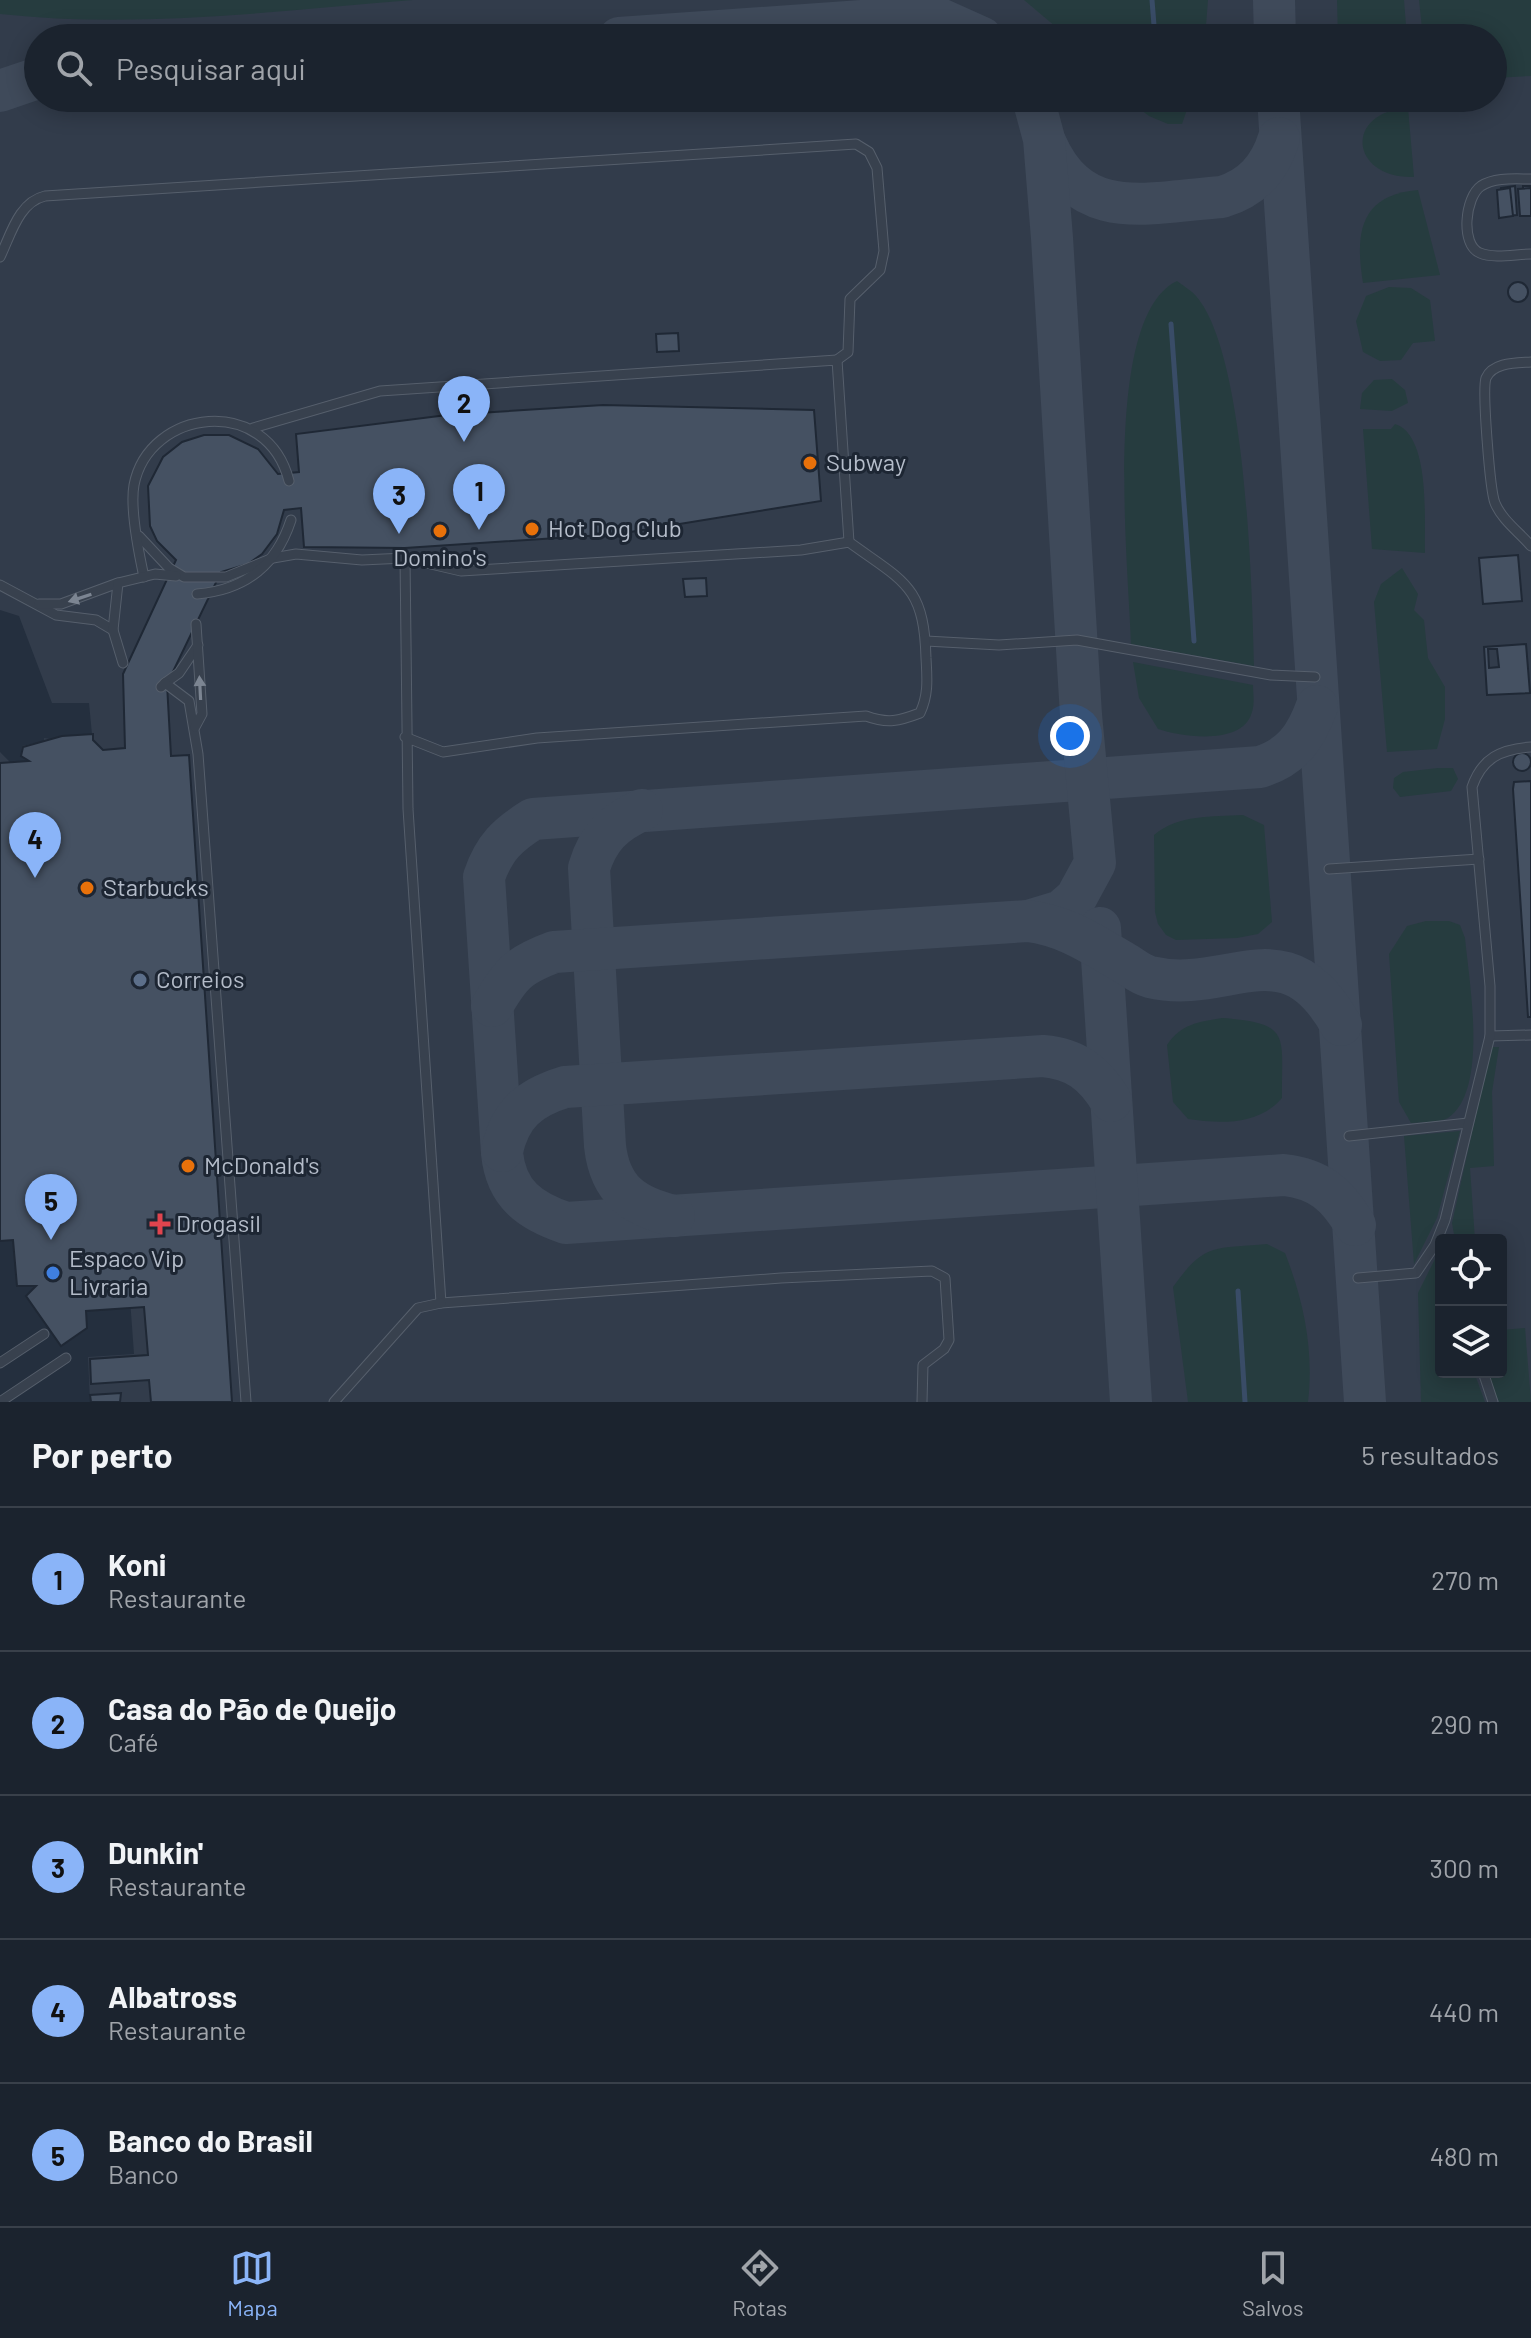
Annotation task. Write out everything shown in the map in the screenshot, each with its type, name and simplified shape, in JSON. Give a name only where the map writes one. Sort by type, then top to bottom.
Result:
[{"type":"lane","points":[[0,257],[23,209],[34,198],[45,196],[856,144],[869,152],[877,168],[884,251],[880,270],[850,299],[848,352],[837,360],[380,391],[253,428],[228,422],[198,423],[175,431],[156,446],[141,465],[134,485],[132,506],[144,577]]},
{"type":"lane","points":[[1531,179],[1495,180],[1482,185],[1470,198],[1468,209],[1470,240],[1476,252],[1531,254]]},
{"type":"lane","points":[[837,360],[849,542]]},
{"type":"lane","points":[[1531,362],[1503,364],[1493,370],[1486,378],[1485,397],[1493,500],[1502,517],[1531,546]]},
{"type":"lane","points":[[253,428],[280,455],[289,481]]},
{"type":"lane","points":[[197,594],[249,581],[283,544],[291,520]]},
{"type":"lane","points":[[139,536],[169,568],[184,577]]},
{"type":"lane","points":[[39,604],[61,604],[144,577],[226,577],[273,558],[296,554],[362,560],[405,558],[461,571],[801,550],[849,542],[912,590],[920,604],[926,641],[926,701],[920,713],[899,721],[885,723],[866,716],[660,729],[537,738],[443,752],[405,737]]},
{"type":"lane","points":[[405,558],[405,737],[441,1303]]},
{"type":"lane","points":[[118,583],[113,630],[123,663]]},
{"type":"lane","points":[[0,585],[56,615],[96,620],[113,630]]},
{"type":"lane","points":[[194,729],[202,714],[196,624]]},
{"type":"lane","points":[[926,641],[999,645],[1077,640],[1271,675],[1315,677]]},
{"type":"lane","points":[[198,645],[179,673],[163,685],[189,701],[194,729],[215,965],[246,1402]]},
{"type":"lane","points":[[1442,1234],[1490,1036],[1490,986],[1472,787],[1478,771],[1488,758],[1511,748],[1531,747]]},
{"type":"lane","points":[[1329,869],[1479,859]]},
{"type":"lane","points":[[1490,1036],[1531,1035]]},
{"type":"lane","points":[[1349,1136],[1468,1123]]},
{"type":"lane","points":[[1358,1278],[1416,1273],[1435,1245]]},
{"type":"lane","points":[[337,1400],[418,1308],[441,1303],[781,1278],[932,1271],[945,1278],[949,1340],[944,1349],[923,1365],[922,1402]]},
{"type":"lane","points":[[0,1363],[44,1334]]},
{"type":"lane","points":[[0,1402],[66,1358]]},
{"type":"lane","points":[[1485,1378],[1493,1402]]},
{"type":"shaded area","points":[[0,0],[1531,0],[1531,1402],[90,1402],[88,1357],[134,1354],[130,1299],[17,1239],[0,1240],[0,752],[13,765],[29,764],[21,755],[22,746],[44,741],[44,738],[93,745],[89,703],[52,703],[19,616],[0,610]]},
{"type":"green space","points":[[0,0],[413,0],[206,17],[103,20],[0,14]]},
{"type":"green space","points":[[1024,0],[1208,0],[1206,24],[1052,24]]},
{"type":"green space","points":[[1337,0],[1404,0],[1406,24],[1338,24]]},
{"type":"green space","points":[[1419,0],[1531,0],[1531,76],[1507,77],[1507,24],[1422,24]]},
{"type":"green space","points":[[1144,112],[1186,112],[1182,124],[1168,124]]},
{"type":"green space","points":[[1387,112],[1408,112],[1414,177],[1393,175],[1377,168],[1367,157],[1363,145],[1364,132]]},
{"type":"green space","points":[[1418,190],[1440,275],[1363,283],[1360,248],[1365,220],[1383,200],[1398,193]]},
{"type":"green space","points":[[1177,281],[1196,296],[1213,325],[1226,367],[1236,417],[1248,529],[1254,666],[1131,644],[1125,506],[1129,392],[1137,342],[1153,304]]},
{"type":"green space","points":[[1389,287],[1411,288],[1430,300],[1435,341],[1413,343],[1401,360],[1380,361],[1363,352],[1356,321],[1366,296]]},
{"type":"green space","points":[[1392,379],[1405,390],[1408,403],[1392,411],[1360,409],[1362,393],[1374,380]]},
{"type":"green space","points":[[1395,424],[1407,431],[1420,461],[1425,501],[1425,553],[1372,549],[1363,429],[1391,429]]},
{"type":"green space","points":[[1402,568],[1418,594],[1414,610],[1424,620],[1428,658],[1445,687],[1445,719],[1437,749],[1387,752],[1374,602],[1381,584]]},
{"type":"green space","points":[[1133,662],[1253,685],[1252,712],[1246,723],[1225,734],[1196,736],[1158,729],[1139,698]]},
{"type":"green space","points":[[1453,768],[1458,779],[1451,791],[1400,797],[1393,788],[1394,778],[1403,772]]},
{"type":"green space","points":[[1243,815],[1264,825],[1272,922],[1258,934],[1237,938],[1176,940],[1166,935],[1158,924],[1155,912],[1154,835],[1185,820]]},
{"type":"green space","points":[[1426,921],[1449,921],[1460,925],[1465,938],[1472,1006],[1472,1060],[1469,1084],[1461,1104],[1448,1118],[1411,1123],[1399,1102],[1389,954],[1407,926]]},
{"type":"green space","points":[[1222,1018],[1261,1024],[1272,1029],[1278,1037],[1282,1060],[1282,1098],[1273,1107],[1251,1118],[1226,1122],[1188,1119],[1173,1102],[1167,1045],[1184,1028]]},
{"type":"green space","points":[[1491,1047],[1499,1047],[1492,1092],[1494,1166],[1470,1168],[1475,1234],[1454,1234],[1452,1223]]},
{"type":"green space","points":[[1460,1131],[1437,1218],[1414,1264],[1404,1136]]},
{"type":"green space","points":[[1267,1244],[1285,1253],[1302,1308],[1310,1364],[1308,1402],[1188,1402],[1173,1287],[1194,1262],[1212,1250]]},
{"type":"green space","points":[[1435,1259],[1435,1378],[1476,1378],[1485,1402],[1421,1402],[1418,1293]]},
{"type":"green space","points":[[1525,1328],[1531,1402],[1499,1402],[1488,1378],[1507,1378],[1507,1330]]},
{"type":"building","points":[[1515,186],[1517,215],[1503,216],[1501,188]]},
{"type":"building","points":[[1523,186],[1531,186],[1531,213],[1525,214]]},
{"type":"building","points":[[1510,188],[1513,216],[1499,218],[1497,190]]},
{"type":"building","points":[[1531,188],[1531,216],[1520,216],[1518,189]]},
{"type":"building","points":[[1518,282],[1525,285],[1528,292],[1525,299],[1518,302],[1511,299],[1508,292],[1511,285]]},
{"type":"building","points":[[678,333],[679,351],[657,352],[656,334]]},
{"type":"building","points":[[603,405],[814,410],[821,501],[618,534],[405,548],[304,547],[301,508],[284,510],[277,534],[262,554],[248,564],[221,572],[167,684],[171,756],[189,755],[232,1402],[151,1402],[149,1380],[91,1384],[90,1359],[148,1355],[144,1307],[86,1311],[87,1328],[61,1346],[26,1296],[36,1286],[17,1286],[13,1240],[0,1241],[0,763],[29,761],[21,756],[23,747],[62,736],[93,734],[93,740],[103,750],[125,748],[123,674],[176,560],[157,541],[150,526],[148,486],[163,457],[182,442],[204,435],[229,435],[258,449],[278,474],[299,472],[296,434],[447,415]]},
{"type":"building","points":[[1518,555],[1522,601],[1483,604],[1479,558]]},
{"type":"building","points":[[706,578],[707,596],[685,597],[683,579]]},
{"type":"building","points":[[1526,644],[1530,693],[1487,695],[1484,647]],"holes":[[[1488,649],[1497,649],[1499,667],[1489,668]]]},
{"type":"building","points":[[1522,753],[1531,762],[1522,771],[1513,762]]},
{"type":"building","points":[[1531,781],[1531,1017],[1528,1017],[1513,789],[1514,782]]},
{"type":"building","points":[[121,1393],[120,1402],[91,1402],[90,1395]]},
{"type":"waterway","points":[[1152,0],[1154,24]]},
{"type":"waterway","points":[[1171,324],[1194,641]]},
{"type":"waterway","points":[[1238,1291],[1245,1402]]},
{"type":"taxiway","points":[[1274,0],[1275,24]]},
{"type":"taxiway","points":[[818,24],[918,17],[940,19],[951,24]]},
{"type":"taxiway","points":[[0,91],[24,83]]},
{"type":"taxiway","points":[[1028,921],[1061,911],[1076,898],[1095,863],[1081,715],[1052,238],[1044,139],[1037,112]]},
{"type":"taxiway","points":[[1279,112],[1365,1402]]},
{"type":"taxiway","points":[[1046,144],[1061,170],[1078,187],[1098,198],[1144,204],[1222,197],[1233,193],[1251,182],[1265,167],[1279,138]]},
{"type":"taxiway","points":[[1317,706],[1296,744],[1281,758],[1260,767],[533,819],[502,843],[484,877],[502,1153],[509,1180],[522,1199],[541,1213],[566,1223],[1284,1175],[1307,1180],[1326,1190],[1355,1225]]},
{"type":"taxiway","points":[[642,810],[608,833],[597,848],[589,868],[605,1146],[612,1174],[626,1194],[647,1207],[674,1216]]},
{"type":"taxiway","points":[[492,1006],[517,972],[532,961],[554,952],[1028,921],[1077,936],[1150,977],[1179,980],[1277,971],[1299,978],[1320,995],[1341,1025]]},
{"type":"taxiway","points":[[1100,928],[1131,1402]]},
{"type":"taxiway","points":[[502,1151],[510,1127],[523,1109],[541,1096],[565,1087],[1043,1056],[1065,1060],[1083,1069],[1111,1101]]},
{"type":"place","name":"Casa do Pão de Queijo","points":[[464,442]]},
{"type":"place","name":"Subway","points":[[810,463]]},
{"type":"place","name":"Hot Dog Club","points":[[532,529]]},
{"type":"place","name":"Koni","points":[[479,530]]},
{"type":"place","name":"Domino's","points":[[440,531]]},
{"type":"place","name":"Dunkin'","points":[[399,534]]},
{"type":"place","name":"Albatross","points":[[35,878]]},
{"type":"place","name":"Starbucks","points":[[87,888]]},
{"type":"place","name":"Correios","points":[[140,980]]},
{"type":"place","name":"McDonald's","points":[[188,1166]]},
{"type":"place","name":"Drogasil","points":[[160,1224]]},
{"type":"place","name":"Banco do Brasil","points":[[51,1240]]},
{"type":"place","name":"Espaco Vip Livraria","points":[[53,1273]]}]
